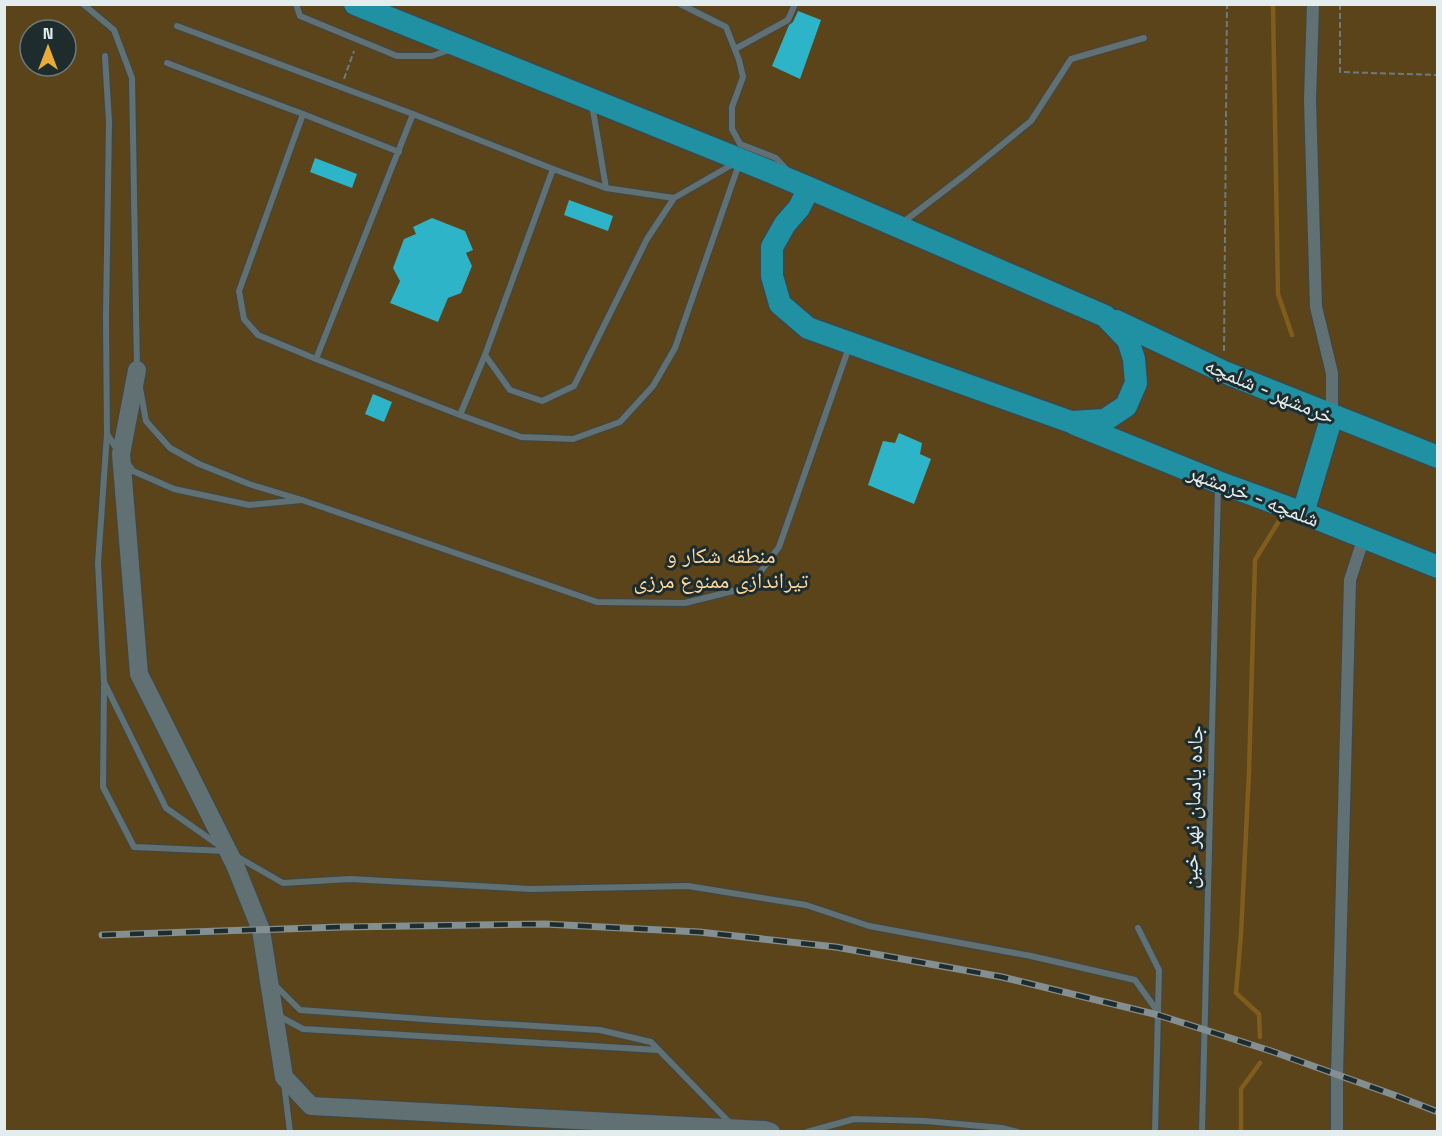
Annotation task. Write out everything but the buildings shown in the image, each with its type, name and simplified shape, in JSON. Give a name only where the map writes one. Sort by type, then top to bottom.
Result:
[{"type":"highway","name":"خرمشهر - شلمچه","points":[[355,4],[386,14],[458,47],[804,186],[1105,316],[1224,372],[1437,457]]},
{"type":"highway","name":"شلمچه - خرمشهر","points":[[804,186],[799,208],[785,224],[772,247],[772,276],[780,304],[808,328],[1071,422],[1437,567]]},
{"type":"highway","points":[[1071,422],[1105,420],[1126,406],[1136,382],[1134,359],[1128,340],[1105,316]]},
{"type":"highway","points":[[1303,513],[1332,416]]},
{"type":"main road","points":[[137,370],[121,454],[140,674],[235,865],[261,930],[284,1077],[311,1106],[771,1131]]},
{"type":"street","points":[[1312,4],[1310,100],[1316,307],[1332,373],[1332,416]]},
{"type":"street","points":[[1337,1131],[1350,580],[1364,537]]},
{"type":"lane","points":[[83,4],[114,30],[132,78],[137,370],[146,421],[170,448],[199,464],[249,484],[302,500],[597,602],[686,603],[749,587],[779,547],[850,344]]},
{"type":"lane","points":[[296,4],[300,16],[398,56],[432,56],[458,47]]},
{"type":"lane","points":[[680,4],[726,27],[743,77],[732,107],[732,129],[740,144],[776,158],[804,186]]},
{"type":"lane","points":[[735,49],[788,20],[795,4]]},
{"type":"lane","points":[[177,26],[606,188],[674,198]]},
{"type":"lane","points":[[896,226],[966,174],[1031,121],[1071,59],[1144,38]]},
{"type":"lane","points":[[105,56],[109,122],[106,434],[98,562],[104,682],[103,786],[134,846],[228,851]]},
{"type":"lane","points":[[167,63],[399,152]]},
{"type":"lane","points":[[591,101],[606,188]]},
{"type":"lane","points":[[303,114],[239,291],[244,319],[258,335],[460,416],[521,437],[573,439],[620,422],[654,386],[675,348],[740,160]]},
{"type":"lane","points":[[316,359],[413,114]]},
{"type":"lane","points":[[485,356],[510,390],[542,401],[574,386],[647,239],[674,198],[740,160]]},
{"type":"lane","points":[[460,416],[485,356],[553,169]]},
{"type":"lane","points":[[106,434],[133,471],[174,489],[249,505],[302,500]]},
{"type":"lane","name":"جاده یادمان نهر خین","points":[[1202,1131],[1218,482]]},
{"type":"lane","points":[[104,682],[166,808],[228,851],[283,883],[350,879],[531,889],[688,886],[806,905],[869,926],[1031,956],[1135,980],[1158,1012]]},
{"type":"lane","points":[[1138,928],[1159,970],[1155,1131]]},
{"type":"lane","points":[[268,977],[300,1010],[600,1030],[651,1042],[735,1128]]},
{"type":"lane","points":[[273,1013],[303,1029],[658,1050]]},
{"type":"lane","points":[[284,1077],[290,1131]]},
{"type":"lane","points":[[807,1131],[854,1119],[926,1121],[1018,1131]]},
{"type":"path","points":[[1224,372],[1227,4]]},
{"type":"path","points":[[1340,4],[1340,72],[1437,75]]},
{"type":"path","points":[[340,87],[358,40]]},
{"type":"green space","name":"منطقه شکار و تیراندازی ممنوع مرزی","points":[[5,5],[1437,5],[1437,1131],[5,1132]]},
{"type":"waterway","points":[[1273,4],[1278,294],[1292,335]]},
{"type":"waterway","points":[[1260,1037],[1259,1014],[1236,993],[1249,772],[1255,560],[1279,521]]},
{"type":"waterway","points":[[1241,1132],[1241,1089],[1260,1063]]},
{"type":"railway","points":[[102,935],[341,927],[545,924],[699,932],[836,947],[1002,977],[1158,1015],[1271,1051],[1438,1112]]}]
